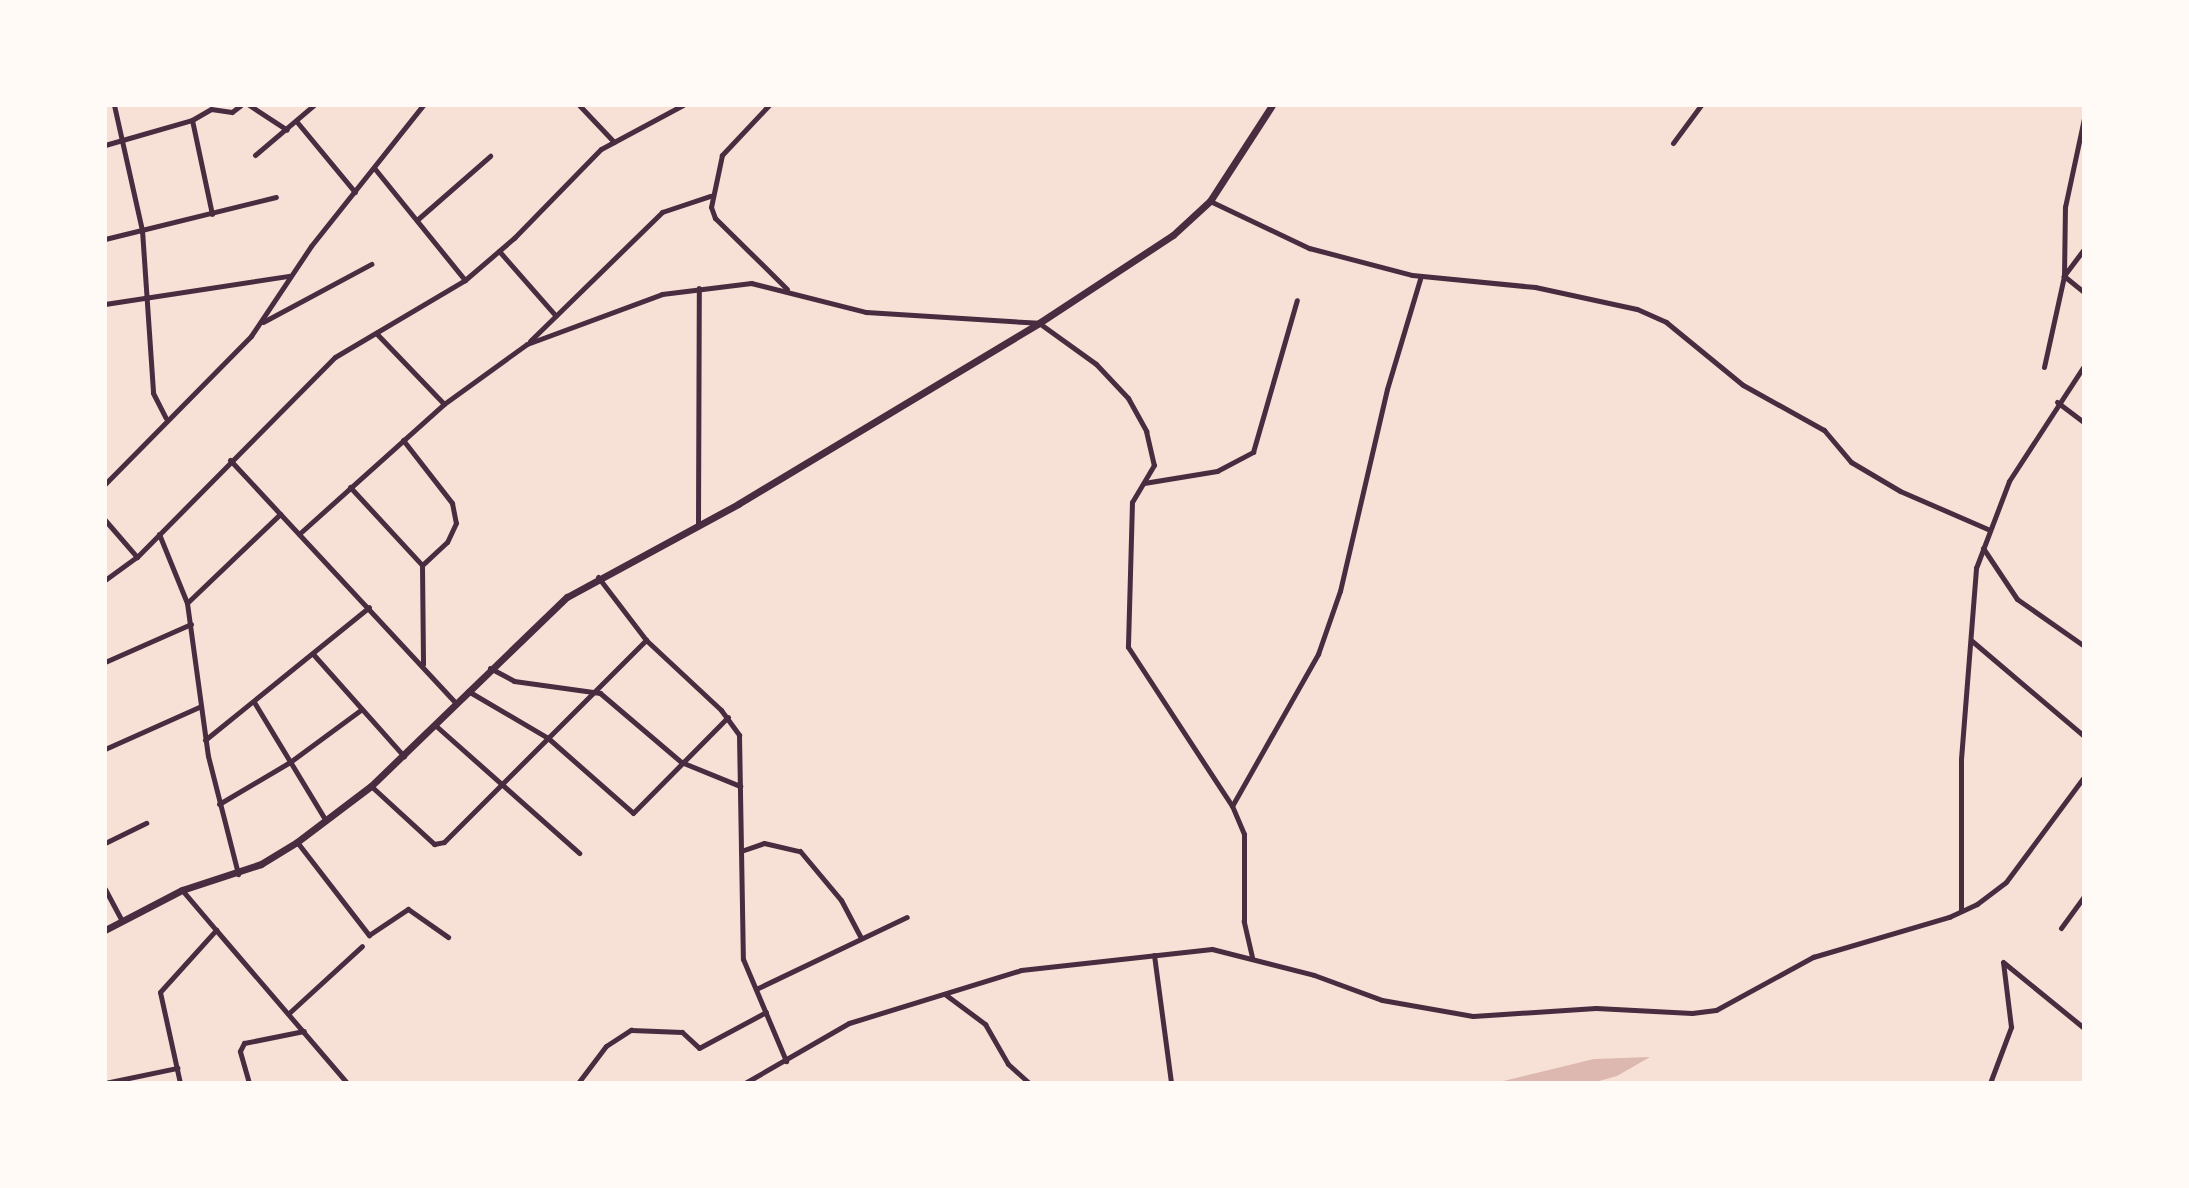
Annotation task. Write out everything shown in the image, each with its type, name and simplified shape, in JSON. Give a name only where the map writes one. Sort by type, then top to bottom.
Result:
[{"type":"street","points":[[114,105],[125,141],[142,230],[153,393],[166,418]]},
{"type":"street","points":[[105,145],[192,120],[218,107],[232,112],[241,105]]},
{"type":"street","points":[[249,105],[287,130]]},
{"type":"street","points":[[255,155],[314,105]]},
{"type":"street","points":[[105,484],[166,418],[260,324],[289,276],[423,105]]},
{"type":"street","points":[[579,105],[614,142]]},
{"type":"street","points":[[105,580],[137,557],[230,460],[335,357],[464,280],[499,251],[614,142],[654,125],[683,105]]},
{"type":"street","points":[[769,105],[722,155],[710,196],[715,218],[789,291]]},
{"type":"street","points":[[105,930],[182,890],[239,874],[297,842],[371,786],[532,627],[598,577],[698,526],[1039,323],[1173,236],[1210,201],[1272,105]]},
{"type":"street","points":[[1673,143],[1701,105]]},
{"type":"street","points":[[2044,367],[2064,276],[2065,207],[2084,118]]},
{"type":"street","points":[[192,120],[212,214]]},
{"type":"street","points":[[297,122],[355,192]]},
{"type":"street","points":[[418,219],[490,156]]},
{"type":"street","points":[[375,169],[418,219],[464,280]]},
{"type":"street","points":[[299,534],[443,404],[527,344],[662,212],[710,196]]},
{"type":"street","points":[[105,239],[276,197]]},
{"type":"street","points":[[1210,201],[1310,248],[1421,276],[1535,287],[1637,309],[1666,322],[1743,385],[1824,430],[1851,462],[1900,491],[1990,530]]},
{"type":"street","points":[[2064,276],[2084,248]]},
{"type":"street","points":[[499,251],[556,316]]},
{"type":"street","points":[[260,324],[371,264]]},
{"type":"street","points":[[105,304],[289,276]]},
{"type":"street","points":[[1231,806],[1318,654],[1340,591],[1387,388],[1421,276]]},
{"type":"street","points":[[2064,276],[2084,292]]},
{"type":"street","points":[[527,344],[662,294],[751,283],[866,312],[1039,323],[1096,364],[1128,398],[1153,449],[1154,465],[1132,502],[1128,647],[1231,806],[1244,834],[1244,921],[1252,957]]},
{"type":"street","points":[[698,526],[699,288]]},
{"type":"street","points":[[1144,483],[1217,471],[1253,452],[1297,300]]},
{"type":"street","points":[[376,333],[443,404]]},
{"type":"street","points":[[1961,911],[1961,759],[1972,640],[1968,628],[1983,548],[2009,481],[2057,402],[2084,366]]},
{"type":"street","points":[[2057,402],[2084,422]]},
{"type":"street","points":[[403,440],[452,503],[456,523],[447,542],[422,565]]},
{"type":"street","points":[[230,460],[423,664],[456,703]]},
{"type":"street","points":[[350,487],[422,565],[423,664]]},
{"type":"street","points":[[187,603],[280,514]]},
{"type":"street","points":[[105,520],[137,557]]},
{"type":"street","points":[[159,534],[187,603],[205,740],[219,804],[239,874]]},
{"type":"street","points":[[1983,548],[2017,599],[2084,646]]},
{"type":"street","points":[[598,577],[646,639],[727,717],[739,735],[743,959],[786,1062]]},
{"type":"street","points":[[205,740],[369,607]]},
{"type":"street","points":[[105,662],[191,624]]},
{"type":"street","points":[[371,786],[434,845],[455,834],[502,783],[646,639]]},
{"type":"street","points":[[1972,640],[2084,736]]},
{"type":"street","points":[[313,654],[404,756]]},
{"type":"street","points":[[490,668],[514,681],[594,691],[681,762],[740,786]]},
{"type":"street","points":[[468,691],[548,738],[634,813],[727,717]]},
{"type":"street","points":[[254,702],[326,821]]},
{"type":"street","points":[[105,749],[200,707]]},
{"type":"street","points":[[219,804],[290,762],[362,709]]},
{"type":"street","points":[[435,725],[579,853]]},
{"type":"street","points":[[745,1083],[786,1062],[849,1023],[1054,963],[1220,948],[1382,1000],[1473,1016],[1596,1008],[1692,1013],[1716,1010],[1812,957],[1961,911],[2006,881],[2084,776]]},
{"type":"street","points":[[105,843],[146,823]]},
{"type":"street","points":[[297,842],[369,935],[408,909],[447,937]]},
{"type":"street","points":[[741,851],[764,843],[800,851],[841,900],[861,938]]},
{"type":"street","points":[[105,889],[122,921]]},
{"type":"street","points":[[182,890],[347,1083]]},
{"type":"street","points":[[2061,928],[2084,896]]},
{"type":"street","points":[[756,989],[907,918]]},
{"type":"street","points":[[180,1083],[160,992],[216,930]]},
{"type":"street","points":[[289,1013],[362,946]]},
{"type":"street","points":[[1154,955],[1171,1083]]},
{"type":"street","points":[[1990,1083],[2011,1027],[2003,962],[2083,1026]]},
{"type":"street","points":[[946,995],[985,1024],[1008,1064],[1029,1083]]},
{"type":"street","points":[[578,1083],[606,1046],[631,1030],[682,1032],[699,1048],[766,1012]]},
{"type":"street","points":[[249,1083],[240,1051],[244,1042],[304,1031]]},
{"type":"street","points":[[105,1083],[177,1068]]},
{"type":"shaded area","points":[[1650,1057],[1617,1076],[1592,1083],[1495,1083],[1594,1059]]}]
